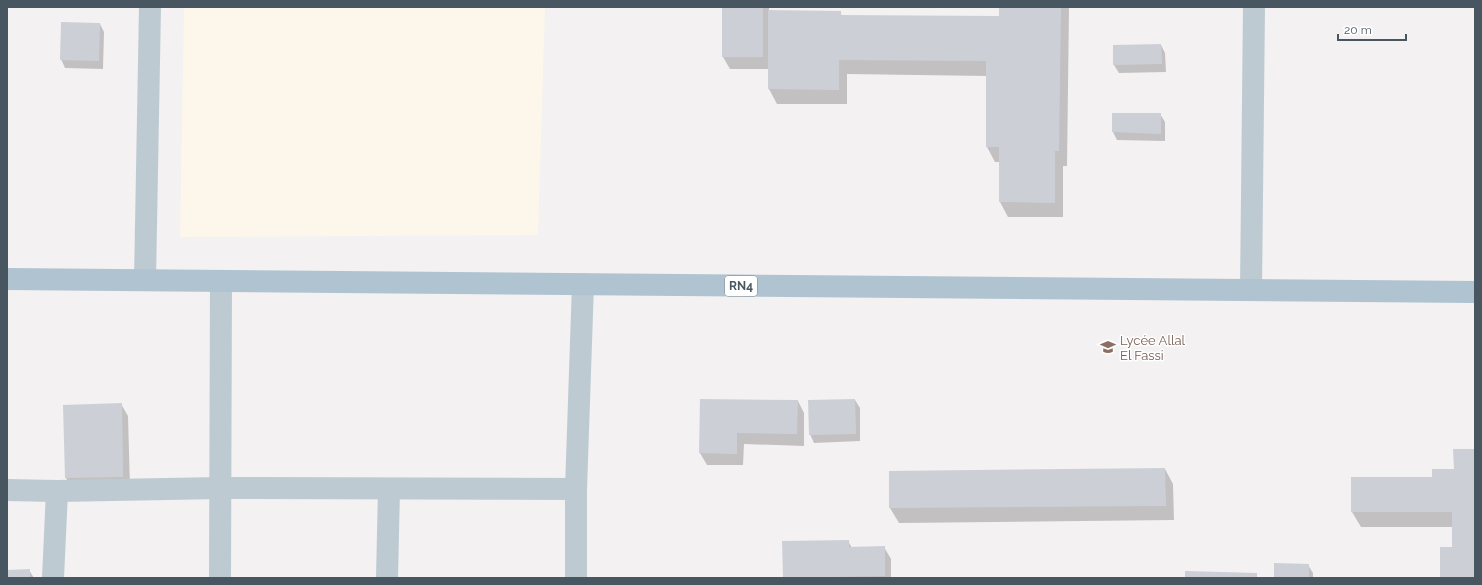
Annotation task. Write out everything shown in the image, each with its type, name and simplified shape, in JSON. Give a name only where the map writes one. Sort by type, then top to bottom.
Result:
[{"type":"main road","name":"RN4","points":[[7,280],[1475,292]]},
{"type":"street","points":[[145,280],[150,7]]},
{"type":"street","points":[[1251,290],[1254,7]]},
{"type":"street","points":[[220,578],[221,281]]},
{"type":"street","points":[[576,578],[576,489],[583,284]]},
{"type":"street","points":[[7,490],[57,491],[221,488],[576,489]]},
{"type":"street","points":[[387,578],[388,489]]},
{"type":"street","points":[[53,578],[57,491]]},
{"type":"shaded area","points":[[184,7],[545,7],[538,235],[180,237]]},
{"type":"building","points":[[722,7],[763,7],[763,57],[722,57]]},
{"type":"building","points":[[999,7],[1061,7],[1059,151],[1055,151],[1055,203],[999,202],[999,147],[986,147],[986,61],[839,60],[839,90],[768,89],[768,10],[841,11],[841,15],[999,16]]},
{"type":"building","points":[[61,22],[100,23],[99,61],[60,60]]},
{"type":"building","points":[[1161,44],[1162,64],[1113,65],[1113,45]]},
{"type":"building","points":[[1112,113],[1161,113],[1161,134],[1112,132]]},
{"type":"building","points":[[700,399],[798,400],[797,434],[737,433],[737,454],[699,453]]},
{"type":"building","points":[[855,399],[856,434],[809,435],[808,400]]},
{"type":"building","points":[[122,403],[123,477],[65,478],[63,405]]},
{"type":"building","points":[[1453,449],[1475,449],[1475,578],[1440,578],[1440,547],[1452,547],[1452,512],[1351,512],[1351,477],[1432,477],[1432,469],[1454,469]]},
{"type":"building","points":[[1165,468],[1166,506],[889,508],[889,471]]},
{"type":"building","points":[[849,540],[849,547],[885,546],[885,576],[783,578],[782,541]]},
{"type":"building","points":[[1274,563],[1309,564],[1309,578],[1274,578]]},
{"type":"building","points":[[30,569],[30,578],[7,578],[7,570]]},
{"type":"building","points":[[1185,571],[1257,573],[1257,578],[1185,578]]},
{"type":"place","name":"Lycée Allal El Fassi","points":[[1108,347]]}]
